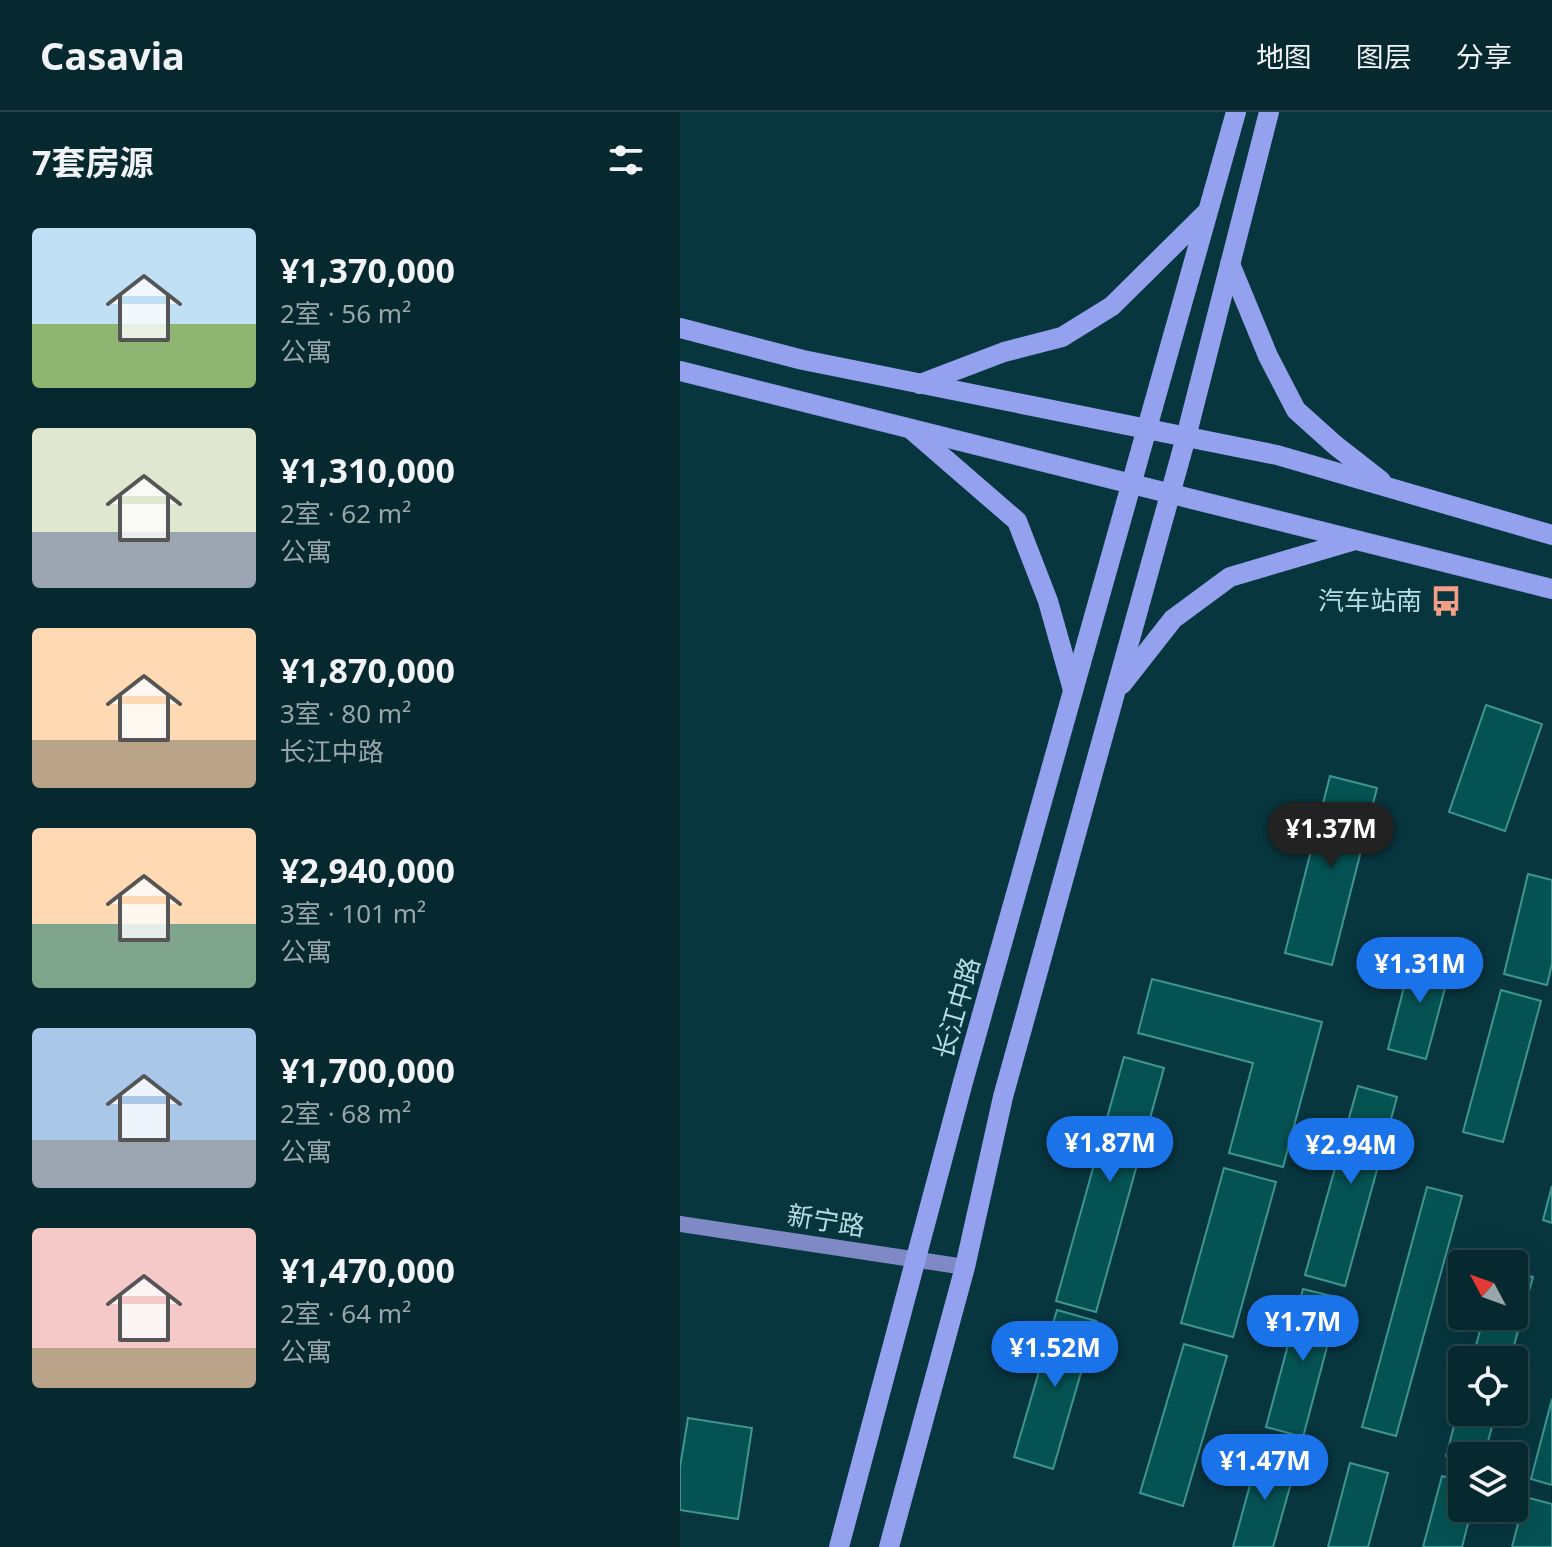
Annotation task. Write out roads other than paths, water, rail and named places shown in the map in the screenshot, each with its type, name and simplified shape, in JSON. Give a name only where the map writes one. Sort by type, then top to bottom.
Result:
[{"type":"main road","name":"长江中路","points":[[839,1547],[963,1082],[1236,112]]},
{"type":"main road","points":[[889,1547],[965,1267],[1003,1097],[1186,437],[1269,112]]},
{"type":"main road","points":[[920,384],[1004,352],[1062,337],[1112,306],[1208,211]]},
{"type":"main road","points":[[1230,264],[1268,356],[1296,410],[1391,488]]},
{"type":"main road","points":[[680,328],[803,360],[1277,455],[1552,535]]},
{"type":"main road","points":[[680,371],[1552,589]]},
{"type":"main road","points":[[910,429],[1017,521],[1048,601],[1073,690]]},
{"type":"main road","points":[[1115,693],[1173,619],[1230,577],[1355,540]]},
{"type":"street","name":"新宁路","points":[[680,1224],[965,1267]]},
{"type":"place","name":"汽车站南","points":[[1446,601]]}]
